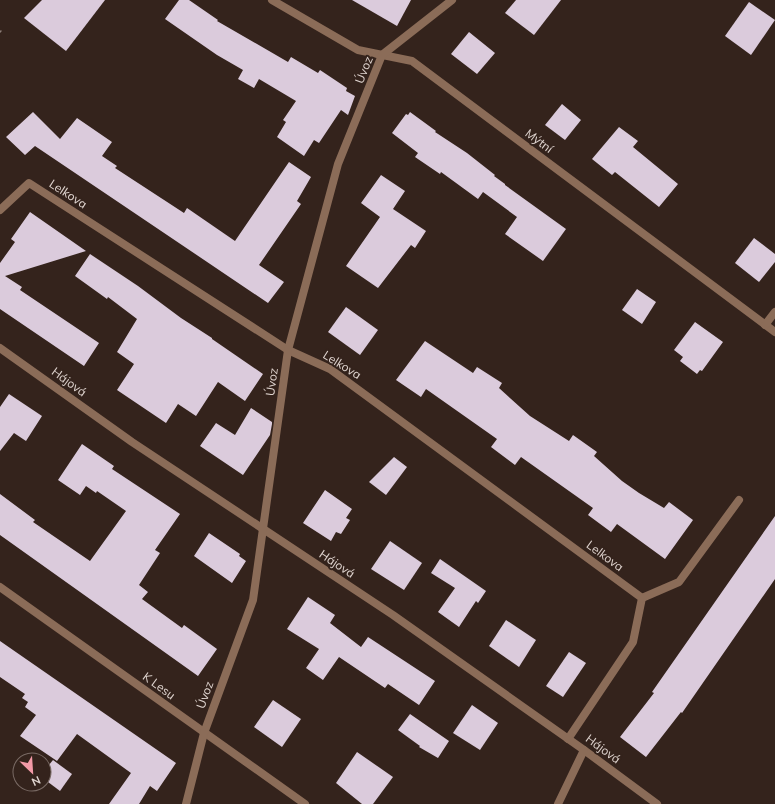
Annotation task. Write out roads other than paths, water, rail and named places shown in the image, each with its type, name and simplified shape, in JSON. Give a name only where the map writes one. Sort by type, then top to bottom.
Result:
[{"type":"street","name":"Mýtní","points":[[272,0],[358,50],[412,61],[775,332]]},
{"type":"street","name":"Úvoz","points":[[186,804],[204,733],[253,600],[288,350],[338,164],[382,55],[452,0]]},
{"type":"street","name":"Lelkova","points":[[0,210],[29,183],[288,350],[330,369],[642,598]]},
{"type":"street","points":[[765,325],[775,312]]},
{"type":"street","name":"Hájová","points":[[0,348],[132,442],[393,616],[584,750],[657,804]]},
{"type":"street","points":[[568,739],[633,642],[642,598],[679,582],[739,500]]},
{"type":"street","name":"K Lesu","points":[[0,587],[305,804]]},
{"type":"street","points":[[558,804],[584,750]]}]
